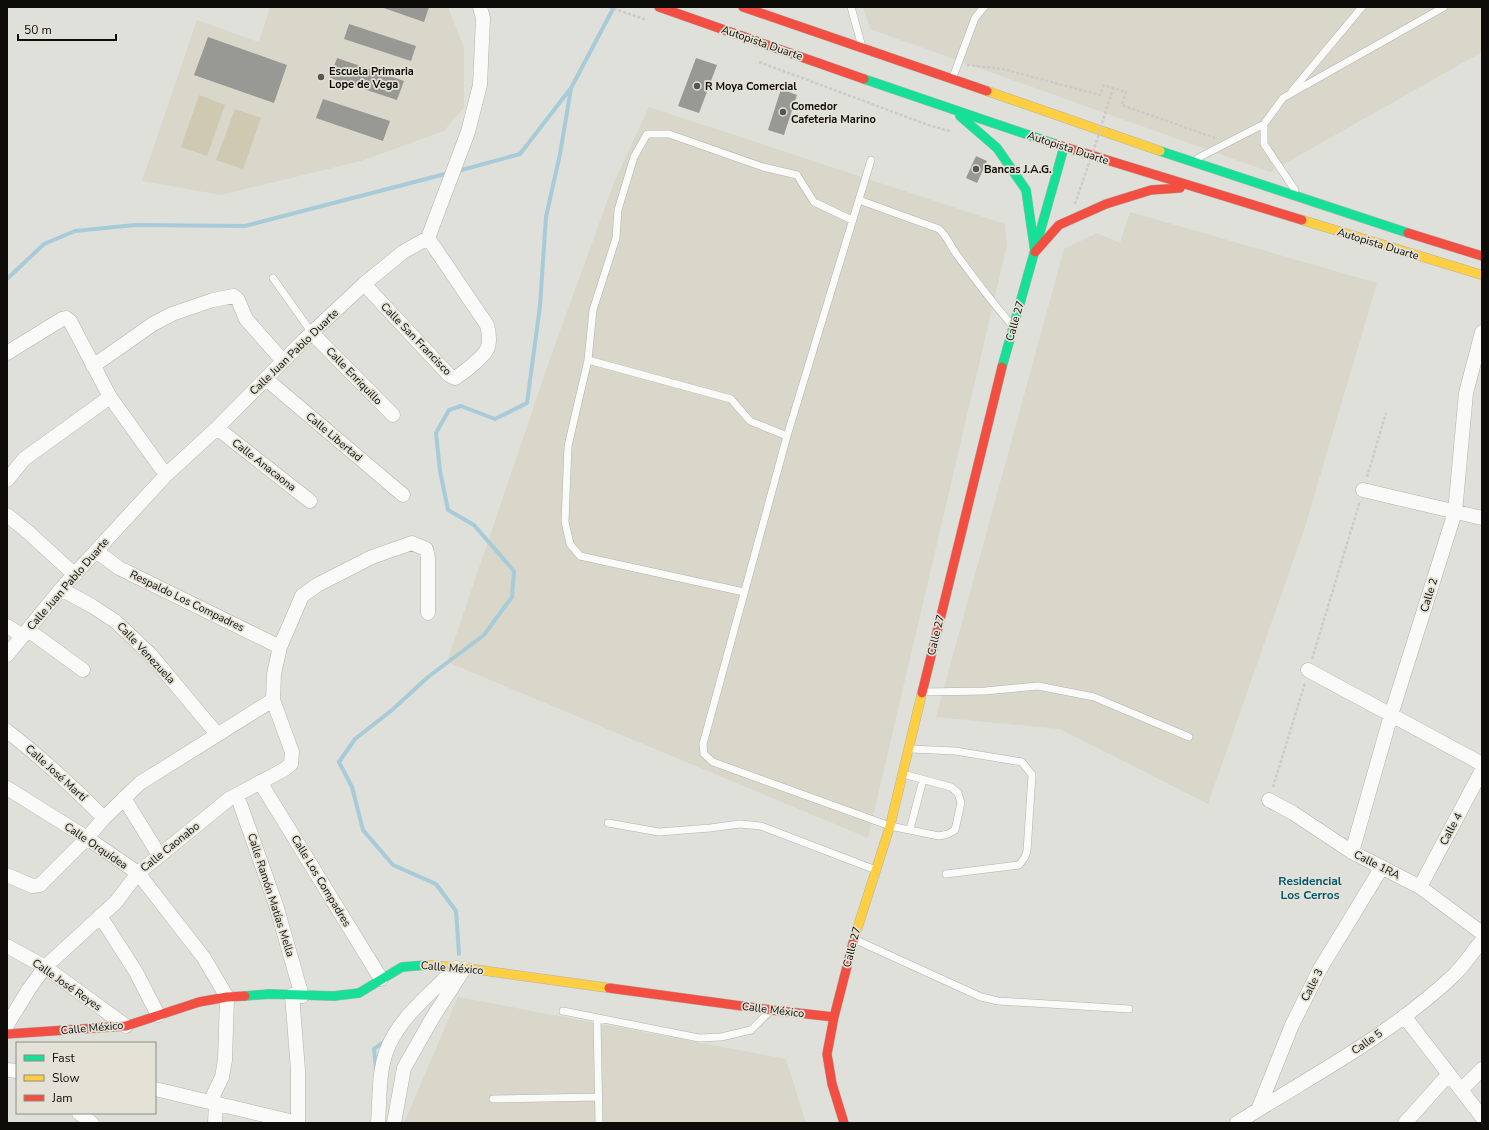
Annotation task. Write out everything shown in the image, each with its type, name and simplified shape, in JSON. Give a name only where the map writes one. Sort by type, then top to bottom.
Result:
[{"type":"main road","name":"Autopista Duarte","points":[[659,7],[1064,147],[1482,275]]},
{"type":"main road","name":"Autopista Duarte","points":[[743,7],[1191,162],[1482,256]]},
{"type":"main road","points":[[954,110],[998,148],[1026,190],[1034,252]]},
{"type":"main road","name":"Calle 27","points":[[844,1123],[832,1084],[827,1054],[834,1017],[854,939],[890,826],[996,388],[1064,147]]},
{"type":"main road","points":[[1034,252],[1059,225],[1106,204],[1151,190],[1194,188]]},
{"type":"main road","name":"Calle México","points":[[7,1034],[126,1026],[199,1002],[227,996],[269,994],[334,996],[359,993],[402,967],[430,965],[834,1017]]},
{"type":"street","points":[[428,238],[468,132],[480,85],[484,18],[480,7]]},
{"type":"street","name":"Calle Juan Pablo Duarte","points":[[7,655],[61,589],[166,476],[364,284],[403,252],[428,238]]},
{"type":"street","name":"Calle San Francisco","points":[[364,284],[449,375],[455,378],[462,374],[487,350],[490,336],[487,325],[428,238]]},
{"type":"street","points":[[93,366],[153,324],[172,314],[213,300],[234,296],[238,300],[246,319],[283,361]]},
{"type":"street","points":[[7,353],[62,319],[66,318],[70,321],[110,397],[166,476]]},
{"type":"street","name":"Calle Enriquillo","points":[[312,333],[393,415]]},
{"type":"street","name":"Calle 2","points":[[1352,852],[1391,715],[1455,512],[1466,393],[1481,342]]},
{"type":"street","name":"Calle Libertad","points":[[266,379],[403,495]]},
{"type":"street","points":[[7,480],[24,459],[110,397]]},
{"type":"street","name":"Calle Anacaona","points":[[217,428],[310,501]]},
{"type":"street","points":[[1363,490],[1482,518]]},
{"type":"street","points":[[7,515],[75,575]]},
{"type":"street","points":[[7,875],[32,886],[40,885],[87,838],[104,818],[140,783],[273,700],[274,674],[280,647],[302,596],[317,585],[372,557],[412,543],[426,549],[428,558],[428,613]]},
{"type":"street","name":"Respaldo Los Compadres","points":[[96,551],[119,568],[280,647]]},
{"type":"street","name":"Calle Venezuela","points":[[61,589],[116,620],[150,654],[217,734]]},
{"type":"street","points":[[7,626],[25,633],[83,670]]},
{"type":"street","points":[[1308,670],[1482,764]]},
{"type":"street","name":"Calle Caonabo","points":[[7,1025],[29,989],[45,967],[116,902],[138,873],[229,799],[285,769],[291,764],[292,752],[273,700]]},
{"type":"street","name":"Calle José Martí","points":[[7,730],[31,749],[104,818]]},
{"type":"street","name":"Calle 4","points":[[1420,887],[1482,770]]},
{"type":"street","name":"Calle Los Compadres","points":[[260,782],[381,979]]},
{"type":"street","name":"Calle Orquídea","points":[[7,788],[87,838],[138,873],[204,958],[227,996]]},
{"type":"street","name":"Calle Ramón Matías Mella","points":[[238,795],[276,905],[297,996],[298,1123]]},
{"type":"street","points":[[124,798],[159,855]]},
{"type":"street","name":"Calle 1RA","points":[[1269,800],[1293,813],[1352,852],[1420,887],[1482,933]]},
{"type":"street","name":"Calle 3","points":[[1258,1110],[1292,1025],[1320,969],[1382,867]]},
{"type":"street","points":[[100,916],[136,972],[158,1015]]},
{"type":"street","name":"Calle 5","points":[[1237,1123],[1345,1058],[1404,1016],[1456,973],[1482,941]]},
{"type":"street","name":"Calle José Reyes","points":[[7,946],[45,967],[126,1026]]},
{"type":"street","points":[[378,1123],[382,1069],[388,1047],[406,1018],[458,968]]},
{"type":"street","points":[[394,1123],[404,1068],[433,1017],[458,968]]},
{"type":"street","points":[[215,1123],[213,1103],[222,1077],[225,1060],[227,996]]},
{"type":"street","points":[[1404,1016],[1448,1075],[1482,1117]]},
{"type":"street","points":[[1461,1090],[1482,1069]]},
{"type":"street","points":[[1405,1123],[1448,1075]]},
{"type":"street","points":[[156,1089],[298,1123]]},
{"type":"street","points":[[81,1114],[92,1123]]},
{"type":"lane","points":[[851,7],[862,48]]},
{"type":"lane","points":[[952,80],[975,18],[984,7]]},
{"type":"lane","points":[[1289,95],[1362,7]]},
{"type":"lane","points":[[1191,162],[1264,124],[1283,98],[1444,7]]},
{"type":"lane","points":[[1264,124],[1264,144],[1301,198]]},
{"type":"lane","points":[[744,592],[580,556],[570,544],[565,522],[568,446],[588,360],[593,310],[616,238],[618,210],[634,157],[647,134],[669,134],[763,167],[797,175],[814,202],[852,220]]},
{"type":"lane","points":[[871,160],[788,436],[703,744],[704,754],[713,762],[890,826],[940,836],[955,830],[961,803],[958,793],[951,787],[903,774]]},
{"type":"lane","points":[[858,200],[939,229],[945,234],[953,249],[988,298],[1013,328]]},
{"type":"lane","name":"Calle Enriquillo","points":[[273,278],[312,333]]},
{"type":"lane","points":[[588,360],[731,399],[750,421],[788,436]]},
{"type":"lane","points":[[922,692],[985,691],[1038,686],[1094,697],[1189,737]]},
{"type":"lane","points":[[909,749],[955,751],[1022,762],[1032,775],[1027,851],[1025,857],[1019,865],[946,874]]},
{"type":"lane","points":[[910,829],[923,780]]},
{"type":"lane","points":[[608,823],[659,832],[740,824],[761,826],[876,870]]},
{"type":"lane","points":[[854,939],[981,997],[998,1001],[1129,1009]]},
{"type":"lane","points":[[563,1011],[699,1038],[721,1037],[751,1030],[771,1010]]},
{"type":"lane","points":[[597,1018],[599,1123]]},
{"type":"lane","points":[[493,1099],[598,1098]]},
{"type":"path","points":[[609,7],[654,22]]},
{"type":"path","points":[[754,60],[931,126],[952,132]]},
{"type":"path","points":[[958,64],[981,65],[1003,69],[1100,95],[1104,85],[1126,92],[1122,105],[1228,143]]},
{"type":"path","points":[[1050,198],[1075,204],[1113,88]]},
{"type":"path","points":[[1269,800],[1386,413]]},
{"type":"shaded area","name":"Escuela Primaria Lope de Vega","points":[[270,7],[448,7],[464,48],[464,107],[444,131],[361,161],[221,195],[142,181],[197,20],[259,42]]},
{"type":"shaded area","points":[[863,7],[1482,7],[1482,52],[1270,172],[870,29]]},
{"type":"shaded area","points":[[199,95],[225,105],[207,156],[181,147]]},
{"type":"shaded area","points":[[649,107],[1005,224],[1007,245],[868,838],[447,662],[552,353],[615,180]]},
{"type":"shaded area","points":[[235,109],[261,118],[243,169],[216,160]]},
{"type":"shaded area","points":[[1130,212],[1377,283],[1305,527],[1208,804],[1060,729],[936,717],[1064,249],[1097,233],[1120,243]]},
{"type":"shaded area","points":[[458,997],[786,1059],[806,1123],[404,1123]]},
{"type":"building","points":[[381,7],[429,7],[424,22]]},
{"type":"building","points":[[349,24],[416,46],[411,61],[344,39]]},
{"type":"building","points":[[208,37],[287,65],[274,103],[194,75]]},
{"type":"building","points":[[337,58],[404,81],[397,100],[330,78]]},
{"type":"building","name":"R Moya Comercial","points":[[696,58],[717,65],[699,113],[678,106]]},
{"type":"building","name":"Comedor Cafeteria Marino","points":[[781,89],[797,95],[784,135],[768,130]]},
{"type":"building","points":[[323,99],[390,121],[383,141],[316,118]]},
{"type":"building","name":"Bancas J.A.G.","points":[[976,156],[987,161],[977,183],[966,178]]},
{"type":"waterway","points":[[458,171],[520,154],[571,88],[614,7]]},
{"type":"waterway","points":[[459,954],[456,911],[436,884],[393,865],[363,830],[352,787],[339,762],[355,739],[392,710],[428,677],[484,635],[512,597],[514,571],[474,525],[448,510],[440,471],[436,433],[449,410],[461,406],[495,419],[527,403],[540,306],[546,217],[560,154],[571,88]]},
{"type":"waterway","points":[[7,279],[44,244],[75,231],[135,225],[245,226],[449,173]]},
{"type":"waterway","points":[[376,1069],[374,1049],[386,1040]]},
{"type":"traffic: fast","points":[[864,79],[1055,144]]},
{"type":"traffic: fast","points":[[960,116],[997,148],[1026,190],[1035,252]]},
{"type":"traffic: fast","points":[[1002,367],[1064,147]]},
{"type":"traffic: fast","points":[[1160,151],[1408,233]]},
{"type":"traffic: fast","points":[[245,996],[269,994],[334,996],[359,993],[402,967],[427,965]]},
{"type":"traffic: slow","points":[[987,91],[1160,151]]},
{"type":"traffic: slow","points":[[1302,220],[1482,275]]},
{"type":"traffic: slow","points":[[854,939],[890,826],[922,693]]},
{"type":"traffic: slow","points":[[427,965],[465,968],[609,988]]},
{"type":"traffic: jam","points":[[659,7],[864,79]]},
{"type":"traffic: jam","points":[[743,7],[987,91]]},
{"type":"traffic: jam","points":[[1055,144],[1302,220]]},
{"type":"traffic: jam","points":[[1035,252],[1059,225],[1106,204],[1151,190],[1180,188]]},
{"type":"traffic: jam","points":[[1408,233],[1482,256]]},
{"type":"traffic: jam","points":[[922,693],[1002,367]]},
{"type":"traffic: jam","points":[[844,1123],[832,1084],[827,1054],[834,1017],[854,939]]},
{"type":"traffic: jam","points":[[609,988],[834,1017]]},
{"type":"traffic: jam","points":[[7,1034],[126,1026],[199,1002],[227,997],[245,996]]},
{"type":"place","name":"Escuela Primaria Lope de Vega","points":[[321,77]]},
{"type":"place","name":"R Moya Comercial","points":[[697,86]]},
{"type":"place","name":"Comedor Cafeteria Marino","points":[[783,112]]},
{"type":"place","name":"Bancas J.A.G.","points":[[976,169]]},
{"type":"district","name":"Residencial Los Cerros","points":[[1310,888]]}]
